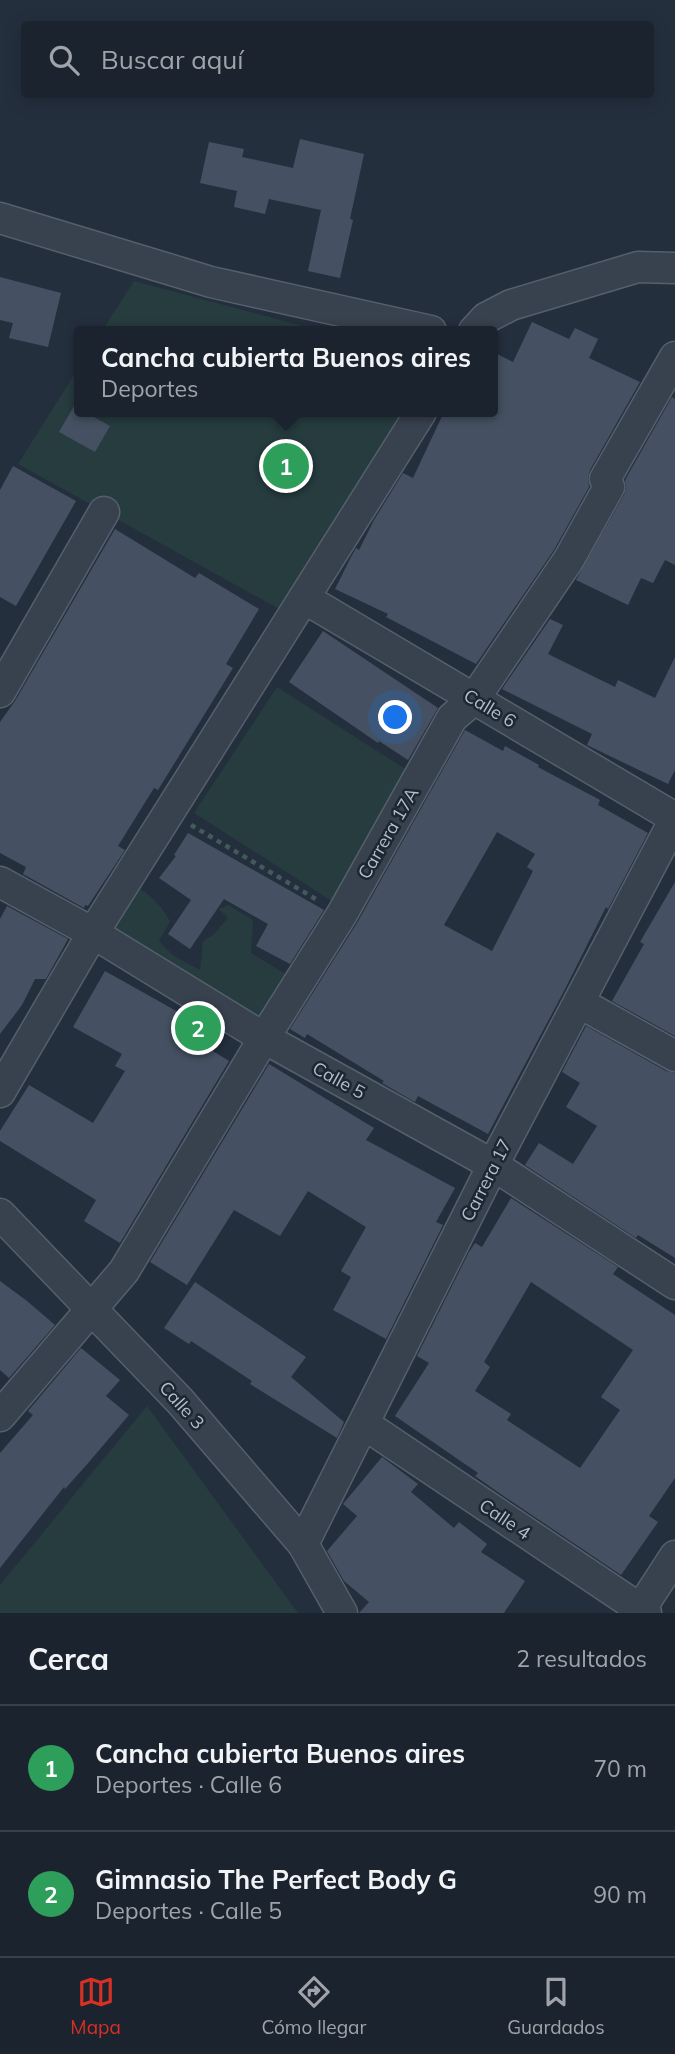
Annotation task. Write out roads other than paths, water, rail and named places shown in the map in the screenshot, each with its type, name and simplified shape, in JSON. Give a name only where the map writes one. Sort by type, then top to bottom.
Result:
[{"type":"street","points":[[0,218],[211,282],[409,326]]},
{"type":"street","points":[[479,326],[486,318],[511,305],[638,267],[675,268]]},
{"type":"street","name":"Carrera 17A","points":[[0,1416],[124,1270],[342,914],[452,718],[474,699],[569,559],[609,487],[605,480],[675,357]]},
{"type":"street","points":[[0,1092],[93,933],[418,417]]},
{"type":"street","points":[[0,692],[104,512]]},
{"type":"street","name":"Calle 6","points":[[304,598],[675,818]]},
{"type":"street","name":"Carrera 17","points":[[303,1544],[493,1165],[675,818]]},
{"type":"street","name":"Calle 5","points":[[0,882],[93,933],[264,1038],[493,1165],[675,1284]]},
{"type":"street","points":[[580,1003],[675,1056]]},
{"type":"street","name":"Calle 3","points":[[0,1214],[180,1401],[303,1544],[342,1613]]},
{"type":"street","name":"Calle 4","points":[[365,1424],[642,1612]]},
{"type":"street","points":[[642,1612],[675,1556]]},
{"type":"place","name":"Cancha cubierta Buenos aires","points":[[286,466]]},
{"type":"place","name":"Gimnasio The Perfect Body G","points":[[198,1028]]}]
